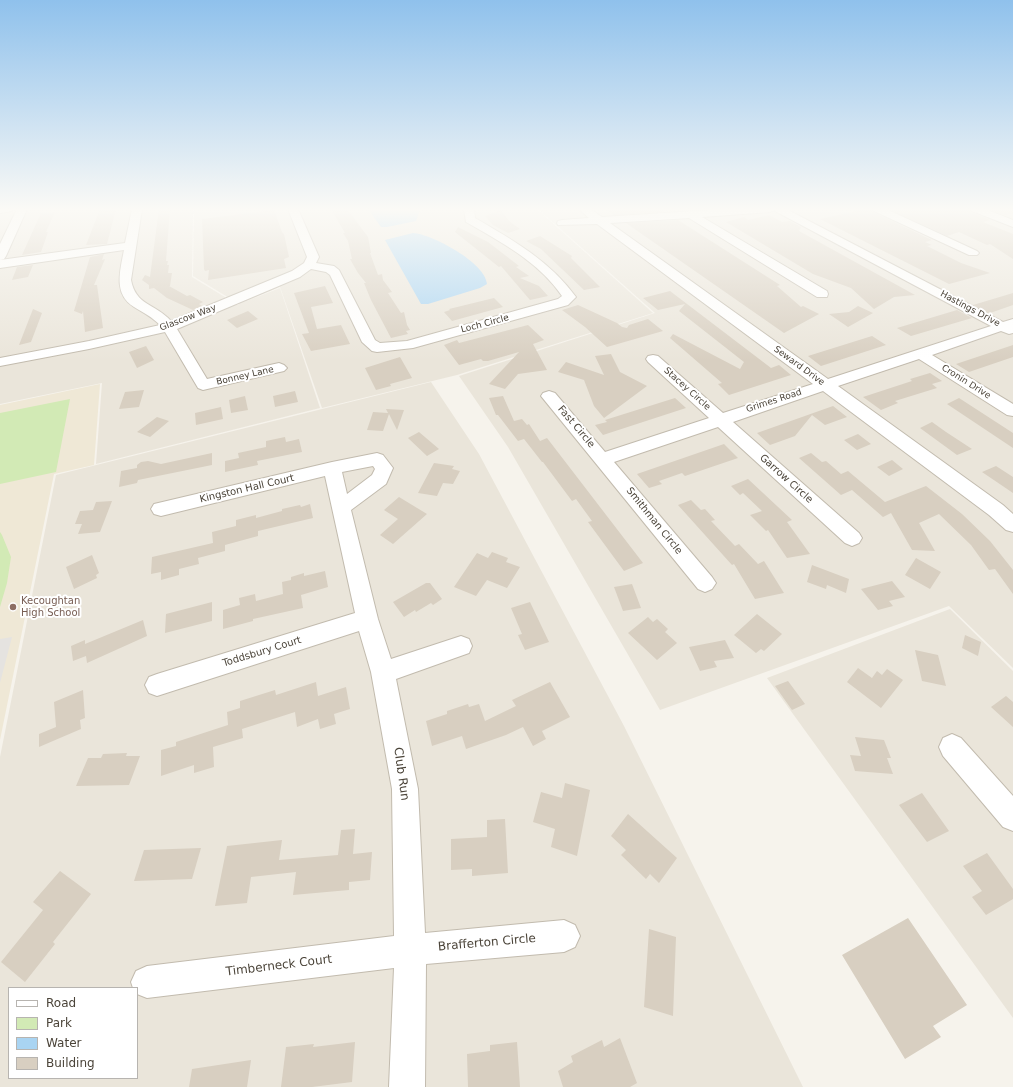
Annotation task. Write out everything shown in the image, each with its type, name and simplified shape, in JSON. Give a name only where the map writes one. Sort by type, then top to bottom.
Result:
[{"type":"street","points":[[0,264],[31,260]]},
{"type":"street","name":"Bonney Lane","points":[[129,260],[125,280],[126,291],[138,304],[160,316],[169,327],[203,386],[279,368]]},
{"type":"street","points":[[309,265],[312,260]]},
{"type":"street","name":"Loch Circle","points":[[309,265],[330,269],[335,273],[369,342],[377,348],[397,347],[427,340],[563,302],[569,297],[565,291],[534,260]]},
{"type":"street","name":"Seward Drive","points":[[653,260],[996,510],[1013,525]]},
{"type":"street","points":[[765,260],[822,294]]},
{"type":"street","name":"Hastings Drive","points":[[878,260],[1010,327]]},
{"type":"street","name":"Glascow Way","points":[[0,362],[89,345],[169,327],[296,274],[309,265]]},
{"type":"street","name":"Grimes Road","points":[[603,459],[919,353],[1010,327]]},
{"type":"street","name":"Cronin Drive","points":[[919,353],[1013,411]]},
{"type":"street","name":"Stacey Circle","points":[[653,359],[720,419]]},
{"type":"street","name":"Fast Circle","points":[[549,396],[603,459]]},
{"type":"street","name":"Garrow Circle","points":[[720,419],[852,538]]},
{"type":"street","name":"Kingston Hall Court","points":[[161,509],[362,461],[377,459],[384,468],[380,479],[341,508]]},
{"type":"street","name":"Smithman Circle","points":[[603,459],[705,583]]},
{"type":"street","name":"Club Run","points":[[332,468],[367,619],[383,672],[405,789],[410,950],[407,1087]]},
{"type":"street","name":"Toddsbury Court","points":[[157,686],[367,619]]},
{"type":"street","points":[[383,672],[461,646]]},
{"type":"street","points":[[952,747],[1013,817]]},
{"type":"street","name":"Brafferton Circle","points":[[410,950],[564,936]]},
{"type":"street","name":"Timberneck Court","points":[[147,982],[410,950]]},
{"type":"shaded area","points":[[0,260],[192,260],[192,277],[238,305],[239,304],[193,276],[193,260],[594,260],[653,313],[457,375],[322,408],[280,287],[244,302],[280,288],[320,408],[96,464],[102,383],[0,404]]},
{"type":"shaded area","points":[[595,260],[1013,260],[1013,668],[949,606],[660,710],[508,447],[459,376],[655,313]]},
{"type":"shaded area","points":[[431,382],[479,454],[624,726],[803,1087],[0,1087],[0,757],[56,475]]},
{"type":"shaded area","name":"Kecoughtan High School","points":[[100,384],[94,465],[54,474],[0,740],[0,405]]},
{"type":"shaded area","points":[[950,609],[1013,671],[1013,1018],[767,678]]},
{"type":"shaded area","points":[[12,637],[0,683],[0,639]]},
{"type":"green space","points":[[70,399],[56,472],[0,484],[0,413]]},
{"type":"green space","points":[[0,532],[11,557],[7,583],[0,607]]},
{"type":"water","points":[[396,260],[469,260],[478,267],[487,284],[480,288],[428,304],[421,304]]},
{"type":"building","points":[[89,260],[105,260],[94,285],[97,285],[103,328],[85,332],[83,311],[82,314],[74,311]]},
{"type":"building","points":[[152,260],[166,260],[168,261],[167,265],[169,265],[168,273],[172,273],[169,286],[187,296],[190,295],[203,302],[199,304],[202,306],[193,310],[167,298],[154,288],[149,289],[149,285],[142,280],[145,275],[150,277]]},
{"type":"building","points":[[204,260],[284,260],[286,268],[208,280],[209,270],[205,271]]},
{"type":"building","points":[[350,260],[372,260],[378,275],[382,274],[383,280],[392,292],[388,293],[401,313],[404,312],[407,325],[410,330],[406,331],[408,334],[391,338],[371,300],[364,283],[366,283]]},
{"type":"building","points":[[490,260],[511,260],[519,266],[516,267],[529,276],[520,278],[539,286],[548,296],[530,300],[501,266],[499,267]]},
{"type":"building","points":[[552,260],[573,260],[600,287],[584,290]]},
{"type":"building","points":[[679,260],[740,260],[780,285],[777,286],[801,307],[803,306],[819,314],[784,333]]},
{"type":"building","points":[[789,260],[851,260],[915,295],[894,297],[874,309],[851,288],[813,274]]},
{"type":"building","points":[[901,260],[954,260],[990,273],[949,284]]},
{"type":"building","points":[[33,265],[28,277],[12,280],[17,267]]},
{"type":"building","points":[[325,286],[333,303],[311,307],[317,329],[341,325],[350,344],[311,351],[302,334],[309,333],[294,293]]},
{"type":"building","points":[[670,291],[771,368],[779,365],[791,375],[729,395],[718,384],[722,383],[670,338],[673,334],[740,369],[744,362],[679,311],[685,304],[658,310],[643,298]]},
{"type":"building","points":[[1013,293],[1013,305],[993,312],[988,313],[973,305]]},
{"type":"building","points":[[494,298],[503,307],[452,321],[444,312],[450,310],[449,309]]},
{"type":"building","points":[[578,305],[617,323],[622,327],[627,328],[629,325],[648,319],[663,331],[607,347],[585,327],[562,310]]},
{"type":"building","points":[[858,306],[873,313],[848,327],[829,314],[849,312]]},
{"type":"building","points":[[33,309],[42,313],[31,342],[19,345]]},
{"type":"building","points":[[957,310],[972,318],[911,336],[897,328]]},
{"type":"building","points":[[248,311],[258,319],[237,328],[227,320]]},
{"type":"building","points":[[528,325],[544,340],[533,344],[547,370],[518,374],[505,389],[489,384],[519,352],[488,361],[483,361],[481,359],[459,365],[444,345],[457,340],[459,343]]},
{"type":"building","points":[[872,336],[886,345],[821,366],[808,356]]},
{"type":"building","points":[[1013,345],[1013,357],[969,372],[956,364]]},
{"type":"building","points":[[146,346],[154,360],[137,368],[129,352]]},
{"type":"building","points":[[611,354],[620,372],[647,386],[604,418],[594,406],[584,380],[558,372],[566,362],[604,375],[595,356]]},
{"type":"building","points":[[400,357],[412,378],[390,384],[391,386],[376,390],[365,368]]},
{"type":"building","points":[[930,373],[942,381],[932,384],[937,388],[895,401],[898,403],[881,410],[863,397],[912,381],[910,379]]},
{"type":"building","points":[[144,390],[139,407],[119,409],[125,392]]},
{"type":"building","points":[[295,391],[298,402],[275,407],[273,396]]},
{"type":"building","points":[[245,396],[248,410],[231,413],[229,400]]},
{"type":"building","points":[[503,396],[514,421],[522,419],[527,425],[529,424],[540,441],[547,438],[643,563],[624,571],[588,522],[592,521],[576,499],[572,501],[524,439],[518,441],[498,415],[496,415],[489,398]]},
{"type":"building","points":[[675,398],[686,408],[603,435],[595,425],[607,422],[605,420]]},
{"type":"building","points":[[959,398],[1013,433],[1013,448],[947,404]]},
{"type":"building","points":[[833,406],[847,417],[825,425],[812,415],[795,436],[770,445],[757,433]]},
{"type":"building","points":[[221,407],[223,419],[196,425],[195,413]]},
{"type":"building","points":[[386,409],[404,410],[397,430],[389,414],[383,431],[367,430],[373,412],[388,413]]},
{"type":"building","points":[[157,417],[169,421],[150,437],[137,432]]},
{"type":"building","points":[[932,422],[972,449],[957,455],[920,428]]},
{"type":"building","points":[[419,432],[439,449],[427,456],[408,438]]},
{"type":"building","points":[[858,434],[871,444],[857,450],[844,440]]},
{"type":"building","points":[[285,437],[286,442],[299,439],[302,452],[257,461],[258,465],[225,472],[225,461],[239,458],[238,453],[266,447],[266,441]]},
{"type":"building","points":[[724,444],[738,458],[685,476],[682,473],[659,481],[662,484],[649,488],[637,474]]},
{"type":"building","points":[[212,453],[212,465],[138,480],[137,483],[119,487],[121,471],[137,468],[137,465],[141,462],[148,461],[161,464]]},
{"type":"building","points":[[811,453],[822,462],[826,461],[841,474],[848,471],[885,502],[926,486],[962,514],[990,541],[1013,570],[1013,594],[995,569],[989,570],[971,545],[939,514],[919,523],[935,551],[912,550],[891,513],[883,517],[852,490],[841,495],[799,458]]},
{"type":"building","points":[[892,460],[903,469],[889,476],[877,467]]},
{"type":"building","points":[[434,463],[454,466],[452,469],[460,471],[453,484],[443,483],[437,496],[418,493]]},
{"type":"building","points":[[996,466],[1013,477],[1013,493],[982,472]]},
{"type":"building","points":[[748,479],[792,520],[787,522],[810,554],[787,558],[768,530],[766,531],[750,515],[762,511],[743,493],[740,495],[731,486]]},
{"type":"building","points":[[399,497],[427,514],[393,544],[380,535],[398,519],[384,510]]},
{"type":"building","points":[[691,500],[701,510],[705,509],[715,520],[711,521],[735,546],[739,544],[758,564],[764,561],[784,593],[755,599],[734,564],[732,565],[678,505]]},
{"type":"building","points":[[112,501],[100,532],[78,534],[82,524],[75,524],[80,511],[93,510],[96,502]]},
{"type":"building","points":[[310,504],[313,518],[258,531],[258,536],[225,545],[225,551],[198,558],[199,564],[179,569],[179,575],[161,580],[161,572],[151,574],[152,557],[213,543],[212,532],[236,526],[236,520],[256,515],[256,518],[282,511],[282,509],[300,505],[301,507]]},
{"type":"building","points":[[492,552],[508,558],[506,562],[520,567],[507,588],[487,580],[476,596],[454,587],[477,553],[488,558]]},
{"type":"building","points":[[92,555],[99,573],[96,575],[97,578],[74,589],[66,567]]},
{"type":"building","points":[[916,558],[941,572],[930,589],[905,575]]},
{"type":"building","points":[[812,565],[849,579],[846,593],[827,585],[826,589],[807,582]]},
{"type":"building","points":[[325,571],[328,587],[301,595],[303,608],[253,619],[253,621],[223,629],[223,610],[240,605],[239,598],[255,594],[256,601],[283,594],[282,582],[291,580],[291,577],[304,573],[304,576]]},
{"type":"building","points":[[892,581],[905,597],[889,601],[893,606],[878,610],[861,589]]},
{"type":"building","points":[[426,583],[430,583],[442,599],[433,605],[431,603],[416,612],[415,610],[404,617],[393,602]]},
{"type":"building","points":[[632,584],[641,608],[623,611],[614,587]]},
{"type":"building","points":[[212,602],[212,621],[165,633],[166,614]]},
{"type":"building","points":[[530,602],[549,642],[525,650],[518,635],[522,634],[511,608]]},
{"type":"building","points":[[757,614],[782,634],[764,651],[761,649],[756,653],[734,635]]},
{"type":"building","points":[[648,617],[653,622],[657,619],[668,629],[665,632],[677,643],[657,660],[628,633]]},
{"type":"building","points":[[143,620],[147,636],[87,663],[86,656],[73,661],[71,646],[85,640],[85,644]]},
{"type":"building","points":[[965,635],[981,642],[978,656],[962,648]]},
{"type":"building","points":[[725,640],[734,658],[714,661],[717,667],[700,671],[689,647]]},
{"type":"building","points":[[915,650],[938,655],[946,686],[922,681]]},
{"type":"building","points":[[858,668],[872,678],[877,671],[882,675],[887,669],[903,680],[881,708],[847,682]]},
{"type":"building","points":[[788,681],[805,704],[792,710],[775,686]]},
{"type":"building","points":[[316,682],[318,696],[346,687],[350,709],[334,714],[336,724],[320,729],[318,719],[297,727],[295,712],[242,729],[243,738],[213,747],[214,767],[194,773],[194,765],[161,776],[161,750],[176,746],[176,742],[228,725],[227,712],[240,708],[240,701],[275,690],[276,695]]},
{"type":"building","points":[[550,682],[570,717],[542,731],[546,739],[533,746],[523,727],[506,735],[466,749],[462,736],[432,746],[426,721],[447,714],[447,711],[468,704],[469,707],[479,704],[485,721],[516,706],[512,700]]},
{"type":"building","points":[[83,690],[85,718],[80,720],[81,729],[39,747],[39,734],[56,727],[54,702]]},
{"type":"building","points":[[1006,696],[1013,702],[1013,727],[991,707]]},
{"type":"building","points":[[855,737],[884,740],[891,758],[887,758],[893,774],[855,771],[850,755],[861,756]]},
{"type":"building","points":[[127,753],[126,756],[140,756],[129,785],[76,786],[88,758],[101,758],[103,754]]},
{"type":"building","points":[[565,783],[590,790],[577,856],[551,847],[555,829],[533,822],[541,792],[562,798]]},
{"type":"building","points":[[922,793],[949,831],[927,842],[899,805]]},
{"type":"building","points":[[628,814],[677,858],[659,883],[650,874],[646,879],[621,855],[626,850],[611,836]]},
{"type":"building","points":[[505,819],[508,873],[472,876],[472,869],[451,870],[451,839],[487,837],[487,820]]},
{"type":"building","points":[[355,829],[353,854],[372,852],[370,880],[349,882],[349,890],[293,895],[296,872],[251,877],[247,903],[215,906],[227,846],[282,840],[279,860],[338,855],[341,830]]},
{"type":"building","points":[[201,848],[192,879],[134,881],[144,850]]},
{"type":"building","points":[[987,853],[1013,889],[1013,899],[986,915],[972,897],[982,891],[963,866]]},
{"type":"building","points":[[60,871],[91,894],[53,942],[55,944],[25,982],[1,962],[43,910],[33,902]]},
{"type":"building","points":[[908,918],[967,1005],[933,1026],[941,1037],[905,1059],[842,955]]},
{"type":"building","points":[[649,929],[676,937],[673,1016],[644,1007]]},
{"type":"building","points":[[620,1038],[637,1083],[630,1087],[563,1087],[558,1071],[573,1062],[571,1056],[602,1040],[604,1047]]},
{"type":"building","points":[[355,1042],[352,1082],[312,1087],[281,1087],[286,1047],[314,1044],[313,1047]]},
{"type":"building","points":[[517,1042],[520,1087],[468,1087],[467,1054],[490,1051],[490,1045]]},
{"type":"building","points":[[251,1060],[247,1087],[189,1087],[192,1069]]},
{"type":"place","name":"Kecoughtan High School","points":[[13,607]]}]
